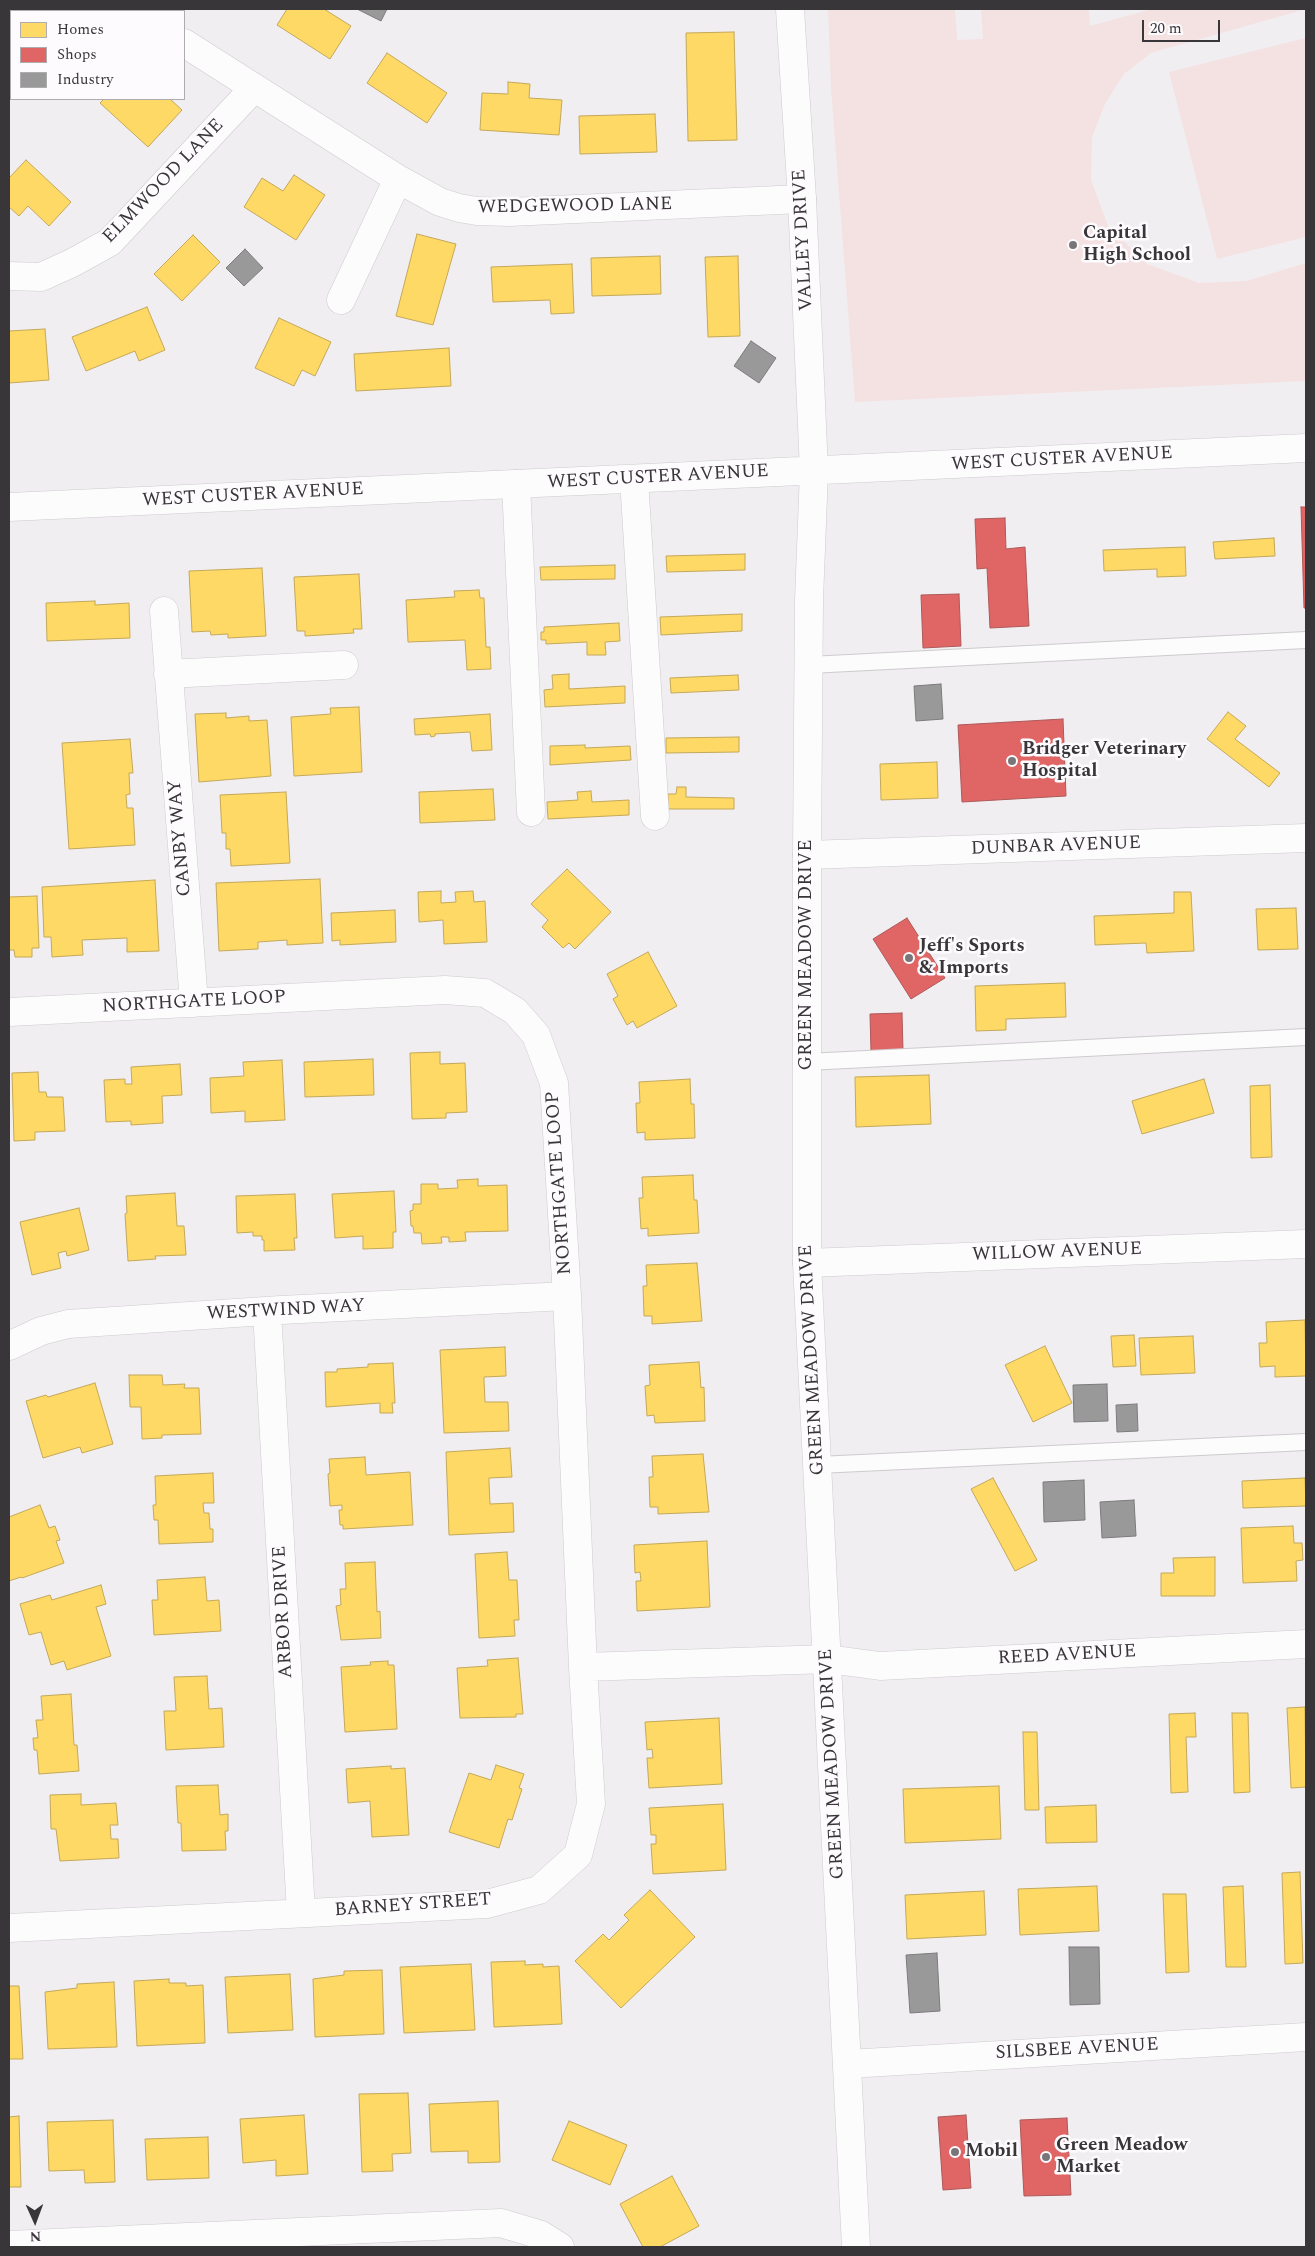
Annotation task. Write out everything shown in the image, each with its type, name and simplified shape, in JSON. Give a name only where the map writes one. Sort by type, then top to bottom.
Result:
[{"type":"street","name":"VALLEY DRIVE","points":[[790,9],[802,199],[814,471]]},
{"type":"street","name":"WEDGEWOOD LANE","points":[[185,44],[398,179],[440,202],[477,211],[509,212],[802,199]]},
{"type":"street","name":"ELMWOOD LANE","points":[[9,276],[41,277],[72,263],[110,242],[254,88]]},
{"type":"street","points":[[341,300],[398,179]]},
{"type":"street","name":"WEST CUSTER AVENUE","points":[[9,507],[1306,448]]},
{"type":"street","name":"GREEN MEADOW DRIVE","points":[[814,471],[809,600],[807,1263],[856,2247]]},
{"type":"street","points":[[634,479],[655,816]]},
{"type":"street","points":[[516,484],[532,812]]},
{"type":"street","name":"CANBY WAY","points":[[164,611],[194,1003]]},
{"type":"street","points":[[168,674],[344,665]]},
{"type":"street","name":"DUNBAR AVENUE","points":[[807,856],[1306,838]]},
{"type":"street","name":"NORTHGATE LOOP","points":[[9,1012],[445,990],[486,993],[515,1011],[536,1035],[554,1083],[567,1296],[583,1667]]},
{"type":"street","name":"WILLOW AVENUE","points":[[807,1263],[1306,1244]]},
{"type":"street","name":"WESTWIND WAY","points":[[9,1346],[41,1331],[68,1324],[267,1311],[567,1296]]},
{"type":"street","name":"ARBOR DRIVE","points":[[267,1311],[301,1913]]},
{"type":"street","name":"REED AVENUE","points":[[828,1659],[880,1666],[1306,1644]]},
{"type":"street","points":[[583,1667],[828,1659]]},
{"type":"street","name":"BARNEY STREET","points":[[9,1928],[487,1904],[539,1890],[578,1855],[591,1804],[583,1667]]},
{"type":"street","name":"SILSBEE AVENUE","points":[[848,2064],[1306,2037]]},
{"type":"street","points":[[9,2245],[501,2223],[541,2235],[560,2247]]},
{"type":"lane","points":[[809,665],[1306,640]]},
{"type":"lane","points":[[807,1062],[1306,1037]]},
{"type":"lane","points":[[818,1466],[1306,1442]]},
{"type":"shaded area","name":"Capital High School","points":[[828,9],[955,9],[957,40],[983,39],[981,9],[1089,9],[1090,26],[1152,9],[1306,9],[1151,53],[1124,74],[1105,104],[1092,137],[1091,180],[1108,226],[1147,264],[1199,283],[1246,281],[1306,263],[1306,381],[855,402],[831,89]]},
{"type":"shaded area","points":[[1306,38],[1306,237],[1217,259],[1169,72]]},
{"type":"building: Homes","points":[[83,9],[84,10],[62,10]]},
{"type":"building: Homes","points":[[287,9],[324,9],[351,26],[330,59],[277,25]]},
{"type":"building: Homes","points":[[734,32],[737,140],[688,141],[686,33]]},
{"type":"building: Homes","points":[[387,53],[447,93],[427,123],[367,83]]},
{"type":"building: Homes","points":[[508,82],[530,84],[529,98],[562,100],[559,135],[480,130],[482,93],[508,94]]},
{"type":"building: Homes","points":[[103,100],[171,100],[182,110],[148,147],[100,103]]},
{"type":"building: Homes","points":[[655,114],[657,152],[580,154],[579,116]]},
{"type":"building: Homes","points":[[26,160],[71,202],[49,226],[28,206],[19,216],[9,207],[9,178]]},
{"type":"building: Homes","points":[[294,175],[325,195],[296,240],[244,207],[262,178],[283,191]]},
{"type":"building: Homes","points":[[417,234],[456,244],[433,325],[396,316]]},
{"type":"building: Homes","points":[[193,235],[220,262],[182,301],[154,274]]},
{"type":"building: Homes","points":[[660,256],[661,294],[592,296],[591,258]]},
{"type":"building: Homes","points":[[738,256],[740,336],[708,337],[705,257]]},
{"type":"building: Homes","points":[[572,264],[574,313],[551,314],[550,300],[493,302],[491,267]]},
{"type":"building: Homes","points":[[147,307],[165,350],[139,361],[135,351],[86,371],[72,337]]},
{"type":"building: Homes","points":[[279,318],[331,342],[315,376],[302,370],[294,386],[255,368]]},
{"type":"building: Homes","points":[[45,329],[49,380],[9,383],[9,331]]},
{"type":"building: Homes","points":[[449,348],[451,386],[356,391],[354,354]]},
{"type":"building: Homes","points":[[1274,538],[1275,556],[1215,559],[1213,542]]},
{"type":"building: Homes","points":[[1185,547],[1186,576],[1157,577],[1157,569],[1104,571],[1103,550]]},
{"type":"building: Homes","points":[[745,554],[745,570],[667,572],[666,556]]},
{"type":"building: Homes","points":[[615,565],[615,579],[541,580],[540,567]]},
{"type":"building: Homes","points":[[262,568],[266,636],[228,638],[228,634],[211,635],[210,631],[192,632],[189,571]]},
{"type":"building: Homes","points":[[359,574],[362,629],[353,629],[354,633],[305,636],[305,631],[297,631],[294,577]]},
{"type":"building: Homes","points":[[479,590],[480,598],[484,598],[486,647],[490,647],[491,669],[467,670],[465,640],[408,642],[406,600],[455,597],[454,591]]},
{"type":"building: Homes","points":[[95,601],[95,605],[129,603],[130,638],[47,641],[46,603]]},
{"type":"building: Homes","points":[[742,614],[742,631],[661,635],[660,617]]},
{"type":"building: Homes","points":[[619,623],[620,641],[605,642],[606,655],[587,655],[587,642],[546,644],[546,640],[541,640],[541,632],[544,632],[544,627]]},
{"type":"building: Homes","points":[[569,674],[569,689],[625,686],[625,703],[545,707],[544,690],[553,689],[552,675]]},
{"type":"building: Homes","points":[[738,675],[739,690],[671,693],[670,678]]},
{"type":"building: Homes","points":[[359,707],[362,772],[294,776],[291,717],[331,714],[330,708]]},
{"type":"building: Homes","points":[[1228,712],[1246,726],[1235,739],[1280,773],[1269,787],[1207,739]]},
{"type":"building: Homes","points":[[226,713],[226,718],[249,716],[249,721],[267,720],[271,776],[199,782],[195,714]]},
{"type":"building: Homes","points":[[490,714],[492,750],[472,751],[470,732],[435,734],[435,736],[431,737],[430,734],[415,735],[414,719]]},
{"type":"building: Homes","points":[[739,737],[739,752],[666,753],[666,738]]},
{"type":"building: Homes","points":[[130,739],[133,773],[129,773],[130,794],[126,795],[127,808],[133,808],[135,845],[69,849],[62,743]]},
{"type":"building: Homes","points":[[585,745],[585,748],[630,746],[631,760],[550,765],[550,746]]},
{"type":"building: Homes","points":[[937,762],[938,798],[881,800],[880,764]]},
{"type":"building: Homes","points":[[677,787],[686,787],[686,797],[734,798],[734,809],[668,809],[668,794],[676,794]]},
{"type":"building: Homes","points":[[493,789],[495,820],[420,823],[419,792]]},
{"type":"building: Homes","points":[[591,791],[592,802],[629,800],[629,815],[548,819],[547,802],[578,800],[577,792]]},
{"type":"building: Homes","points":[[286,792],[290,863],[231,866],[230,849],[226,849],[226,833],[222,833],[220,795]]},
{"type":"building: Homes","points":[[567,869],[611,912],[575,949],[569,943],[563,948],[542,927],[548,920],[531,904]]},
{"type":"building: Homes","points":[[320,879],[323,943],[287,945],[287,940],[258,942],[258,949],[219,951],[216,883]]},
{"type":"building: Homes","points":[[155,880],[159,951],[127,952],[127,938],[82,940],[83,955],[52,957],[51,937],[44,937],[42,887]]},
{"type":"building: Homes","points":[[441,891],[441,903],[456,902],[455,892],[473,891],[474,902],[485,901],[487,942],[444,944],[443,920],[419,922],[418,892]]},
{"type":"building: Homes","points":[[1174,892],[1191,892],[1194,951],[1147,953],[1146,943],[1095,945],[1094,916],[1174,913]]},
{"type":"building: Homes","points":[[37,896],[39,948],[32,948],[32,957],[15,957],[14,950],[9,950],[9,897]]},
{"type":"building: Homes","points":[[1296,908],[1298,949],[1258,950],[1256,909]]},
{"type":"building: Homes","points":[[395,910],[396,942],[340,945],[340,940],[332,941],[331,913]]},
{"type":"building: Homes","points":[[648,952],[677,1006],[637,1028],[633,1021],[627,1025],[613,999],[618,996],[607,974]]},
{"type":"building: Homes","points":[[1065,983],[1066,1017],[1006,1019],[1006,1030],[976,1031],[975,986]]},
{"type":"building: Homes","points":[[440,1052],[440,1064],[465,1063],[467,1112],[446,1113],[446,1118],[412,1119],[410,1053]]},
{"type":"building: Homes","points":[[373,1059],[374,1095],[305,1097],[304,1062]]},
{"type":"building: Homes","points":[[282,1060],[285,1120],[245,1122],[245,1111],[211,1113],[210,1078],[244,1076],[243,1062]]},
{"type":"building: Homes","points":[[180,1064],[182,1095],[162,1096],[163,1123],[131,1125],[131,1121],[106,1122],[104,1080],[125,1079],[125,1084],[132,1084],[131,1067]]},
{"type":"building: Homes","points":[[38,1072],[39,1092],[46,1092],[47,1097],[63,1097],[65,1131],[35,1132],[35,1140],[14,1141],[12,1073]]},
{"type":"building: Homes","points":[[929,1075],[931,1124],[856,1127],[855,1077]]},
{"type":"building: Homes","points":[[690,1079],[691,1104],[694,1104],[695,1138],[645,1140],[645,1132],[637,1133],[636,1103],[640,1103],[639,1082]]},
{"type":"building: Homes","points":[[1204,1079],[1214,1113],[1142,1134],[1132,1101]]},
{"type":"building: Homes","points":[[1270,1085],[1272,1157],[1251,1158],[1250,1086]]},
{"type":"building: Homes","points":[[693,1175],[694,1200],[697,1200],[699,1233],[648,1236],[648,1228],[641,1229],[639,1198],[643,1198],[642,1177]]},
{"type":"building: Homes","points":[[478,1179],[478,1186],[507,1185],[508,1231],[465,1232],[466,1241],[449,1242],[449,1237],[441,1237],[442,1243],[422,1244],[421,1233],[414,1233],[413,1226],[411,1226],[410,1211],[413,1210],[413,1204],[421,1204],[421,1184],[438,1184],[438,1189],[458,1188],[457,1180]]},
{"type":"building: Homes","points":[[394,1191],[396,1232],[393,1232],[393,1248],[363,1249],[363,1236],[335,1238],[332,1194]]},
{"type":"building: Homes","points":[[175,1193],[177,1226],[184,1226],[186,1255],[155,1256],[156,1259],[128,1261],[125,1214],[127,1213],[126,1196]]},
{"type":"building: Homes","points":[[295,1194],[297,1238],[294,1238],[295,1250],[264,1251],[262,1236],[253,1236],[253,1232],[237,1233],[236,1196]]},
{"type":"building: Homes","points":[[79,1208],[89,1250],[67,1256],[66,1251],[58,1253],[61,1268],[32,1275],[20,1222]]},
{"type":"building: Homes","points":[[697,1263],[702,1321],[652,1324],[652,1316],[644,1316],[643,1286],[647,1286],[646,1265]]},
{"type":"building: Homes","points":[[1305,1320],[1306,1376],[1275,1377],[1275,1366],[1260,1367],[1259,1343],[1267,1343],[1266,1322]]},
{"type":"building: Homes","points":[[1134,1335],[1136,1366],[1113,1367],[1111,1336]]},
{"type":"building: Homes","points":[[1193,1336],[1195,1373],[1141,1375],[1139,1338]]},
{"type":"building: Homes","points":[[1045,1346],[1072,1403],[1033,1422],[1005,1365]]},
{"type":"building: Homes","points":[[505,1347],[506,1376],[484,1377],[485,1402],[508,1402],[509,1431],[444,1433],[440,1350]]},
{"type":"building: Homes","points":[[699,1362],[701,1388],[704,1387],[705,1421],[655,1423],[654,1415],[647,1416],[645,1386],[650,1385],[649,1365]]},
{"type":"building: Homes","points":[[393,1363],[395,1403],[392,1403],[393,1413],[380,1413],[380,1403],[326,1407],[325,1372],[337,1372],[337,1369],[368,1367],[368,1364]]},
{"type":"building: Homes","points":[[129,1375],[162,1375],[163,1385],[185,1384],[184,1388],[199,1388],[201,1434],[162,1435],[162,1438],[142,1439],[141,1407],[130,1407]]},
{"type":"building: Homes","points":[[95,1383],[113,1444],[82,1453],[80,1447],[43,1458],[26,1401],[46,1395],[48,1397]]},
{"type":"building: Homes","points":[[510,1448],[512,1477],[489,1478],[490,1504],[513,1503],[514,1532],[449,1535],[446,1452]]},
{"type":"building: Homes","points":[[703,1454],[709,1512],[658,1514],[658,1507],[650,1507],[649,1477],[653,1477],[652,1456]]},
{"type":"building: Homes","points":[[365,1457],[366,1475],[410,1472],[413,1525],[343,1529],[343,1525],[340,1525],[339,1510],[342,1510],[342,1505],[330,1506],[329,1459]]},
{"type":"building: Homes","points":[[213,1473],[214,1503],[203,1503],[204,1513],[209,1513],[210,1529],[213,1529],[213,1542],[159,1544],[158,1520],[154,1520],[153,1505],[156,1505],[155,1476]]},
{"type":"building: Homes","points":[[993,1478],[1037,1560],[1015,1571],[971,1489]]},
{"type":"building: Homes","points":[[1305,1478],[1306,1506],[1243,1508],[1242,1481]]},
{"type":"building: Homes","points":[[40,1505],[49,1528],[55,1526],[60,1540],[56,1541],[64,1563],[9,1581],[9,1517]]},
{"type":"building: Homes","points":[[1293,1526],[1294,1543],[1302,1543],[1303,1560],[1296,1561],[1297,1581],[1243,1583],[1241,1528]]},
{"type":"building: Homes","points":[[707,1541],[710,1607],[637,1611],[636,1581],[641,1581],[640,1572],[635,1573],[634,1545]]},
{"type":"building: Homes","points":[[507,1552],[509,1580],[517,1580],[519,1620],[514,1620],[515,1636],[479,1638],[475,1554]]},
{"type":"building: Homes","points":[[1215,1557],[1215,1596],[1161,1596],[1161,1573],[1174,1573],[1173,1558]]},
{"type":"building: Homes","points":[[375,1562],[377,1612],[380,1611],[381,1638],[341,1640],[336,1606],[341,1605],[340,1589],[346,1589],[345,1563]]},
{"type":"building: Homes","points":[[205,1577],[207,1601],[219,1600],[221,1631],[154,1635],[152,1600],[158,1600],[157,1580]]},
{"type":"building: Homes","points":[[101,1585],[106,1604],[96,1607],[111,1656],[67,1670],[64,1661],[51,1665],[41,1632],[29,1635],[20,1604],[50,1595],[52,1600]]},
{"type":"building: Homes","points":[[518,1658],[523,1714],[516,1714],[516,1717],[460,1718],[457,1668],[488,1666],[487,1660]]},
{"type":"building: Homes","points":[[388,1661],[388,1665],[394,1665],[397,1729],[345,1732],[341,1667],[371,1665],[370,1662]]},
{"type":"building: Homes","points":[[207,1676],[209,1709],[222,1708],[224,1747],[166,1750],[164,1711],[176,1711],[174,1677]]},
{"type":"building: Homes","points":[[71,1694],[74,1745],[77,1745],[79,1771],[39,1774],[37,1750],[34,1750],[33,1738],[38,1738],[36,1720],[43,1720],[41,1696]]},
{"type":"building: Homes","points":[[1305,1707],[1306,1787],[1291,1788],[1287,1708]]},
{"type":"building: Homes","points":[[1195,1713],[1196,1737],[1186,1737],[1188,1792],[1171,1793],[1169,1714]]},
{"type":"building: Homes","points":[[1232,1713],[1248,1713],[1250,1792],[1234,1793]]},
{"type":"building: Homes","points":[[719,1718],[722,1784],[649,1788],[647,1758],[653,1758],[652,1749],[647,1750],[645,1722]]},
{"type":"building: Homes","points":[[1023,1732],[1037,1732],[1039,1810],[1025,1810]]},
{"type":"building: Homes","points":[[496,1765],[524,1774],[519,1788],[522,1789],[512,1820],[508,1819],[499,1848],[449,1832],[469,1773],[491,1780]]},
{"type":"building: Homes","points":[[391,1766],[391,1769],[405,1768],[409,1835],[372,1837],[370,1801],[348,1803],[346,1769]]},
{"type":"building: Homes","points":[[218,1785],[220,1815],[228,1814],[228,1831],[225,1831],[226,1850],[182,1851],[181,1823],[178,1823],[176,1786]]},
{"type":"building: Homes","points":[[999,1786],[1001,1839],[905,1843],[903,1789]]},
{"type":"building: Homes","points":[[81,1794],[81,1805],[116,1803],[118,1825],[110,1825],[111,1839],[118,1839],[119,1858],[60,1861],[56,1829],[51,1829],[50,1795]]},
{"type":"building: Homes","points":[[723,1804],[726,1870],[653,1874],[651,1844],[656,1844],[656,1835],[651,1835],[649,1808]]},
{"type":"building: Homes","points":[[1096,1805],[1097,1842],[1046,1843],[1045,1807]]},
{"type":"building: Homes","points":[[1300,1872],[1303,1963],[1285,1964],[1282,1873]]},
{"type":"building: Homes","points":[[1097,1886],[1099,1931],[1020,1935],[1018,1889]]},
{"type":"building: Homes","points":[[1243,1886],[1246,1967],[1226,1967],[1223,1887]]},
{"type":"building: Homes","points":[[650,1890],[695,1937],[621,2008],[575,1961],[603,1934],[609,1940],[629,1920],[624,1915]]},
{"type":"building: Homes","points":[[984,1891],[986,1935],[907,1939],[905,1895]]},
{"type":"building: Homes","points":[[1163,1894],[1186,1894],[1189,1972],[1166,1973]]},
{"type":"building: Homes","points":[[525,1961],[525,1965],[543,1964],[543,1967],[559,1966],[562,2024],[494,2027],[491,1962]]},
{"type":"building: Homes","points":[[471,1964],[475,2030],[404,2033],[400,1967]]},
{"type":"building: Homes","points":[[382,1970],[384,2034],[315,2037],[313,1979],[344,1975],[344,1971]]},
{"type":"building: Homes","points":[[290,1974],[293,2030],[228,2033],[225,1977]]},
{"type":"building: Homes","points":[[169,1979],[169,1983],[186,1983],[186,1986],[203,1985],[205,2043],[137,2046],[134,1981]]},
{"type":"building: Homes","points":[[114,1982],[117,2047],[48,2049],[45,1992],[77,1988],[77,1984]]},
{"type":"building: Homes","points":[[9,1986],[19,1986],[23,2059],[9,2059]]},
{"type":"building: Homes","points":[[408,2093],[411,2153],[392,2154],[393,2171],[362,2172],[359,2094]]},
{"type":"building: Homes","points":[[498,2101],[500,2162],[468,2163],[468,2151],[431,2152],[429,2104]]},
{"type":"building: Homes","points":[[304,2115],[308,2174],[276,2176],[276,2160],[243,2163],[240,2119]]},
{"type":"building: Homes","points":[[19,2116],[21,2187],[9,2187],[9,2117]]},
{"type":"building: Homes","points":[[113,2120],[115,2182],[85,2183],[84,2170],[49,2171],[47,2122]]},
{"type":"building: Homes","points":[[569,2121],[627,2145],[610,2185],[552,2160]]},
{"type":"building: Homes","points":[[208,2137],[209,2178],[147,2180],[145,2139]]},
{"type":"building: Homes","points":[[672,2176],[699,2226],[660,2247],[643,2247],[620,2204]]},
{"type":"building: Shops","points":[[1301,507],[1306,507],[1306,608],[1304,608]]},
{"type":"building: Shops","points":[[1005,518],[1006,549],[1025,547],[1029,626],[990,628],[987,568],[977,569],[975,519]]},
{"type":"building: Shops","points":[[959,594],[961,646],[923,648],[921,595]]},
{"type":"building: Shops","name":"Bridger Veterinary Hospital","points":[[1063,719],[1066,796],[962,802],[958,725]]},
{"type":"building: Shops","name":"Jeff's Sports & Imports","points":[[907,918],[945,978],[911,999],[873,939]]},
{"type":"building: Shops","points":[[902,1013],[903,1051],[871,1052],[870,1014]]},
{"type":"building: Shops","points":[[966,2115],[971,2188],[943,2190],[938,2117]]},
{"type":"building: Shops","name":"Green Meadow Market","points":[[1067,2118],[1071,2195],[1024,2196],[1020,2120]]},
{"type":"building: Industry","points":[[357,9],[387,9],[381,21]]},
{"type":"building: Industry","points":[[245,249],[263,268],[244,286],[226,268]]},
{"type":"building: Industry","points":[[751,341],[776,358],[759,383],[734,366]]},
{"type":"building: Industry","points":[[941,684],[943,719],[916,721],[914,686]]},
{"type":"building: Industry","points":[[1107,1384],[1108,1421],[1074,1422],[1073,1385]]},
{"type":"building: Industry","points":[[1137,1404],[1138,1431],[1117,1432],[1116,1405]]},
{"type":"building: Industry","points":[[1084,1480],[1085,1520],[1044,1522],[1043,1482]]},
{"type":"building: Industry","points":[[1134,1500],[1136,1536],[1102,1538],[1100,1502]]},
{"type":"building: Industry","points":[[1069,1947],[1099,1947],[1100,2004],[1070,2005]]},
{"type":"building: Industry","points":[[937,1953],[940,2011],[910,2013],[906,1955]]},
{"type":"place","name":"Capital High School","points":[[1073,245]]},
{"type":"place","name":"Bridger Veterinary Hospital","points":[[1012,761]]},
{"type":"place","name":"Jeff's Sports & Imports","points":[[909,958]]},
{"type":"place","name":"Mobil","points":[[955,2152]]},
{"type":"place","name":"Green Meadow Market","points":[[1046,2157]]}]
